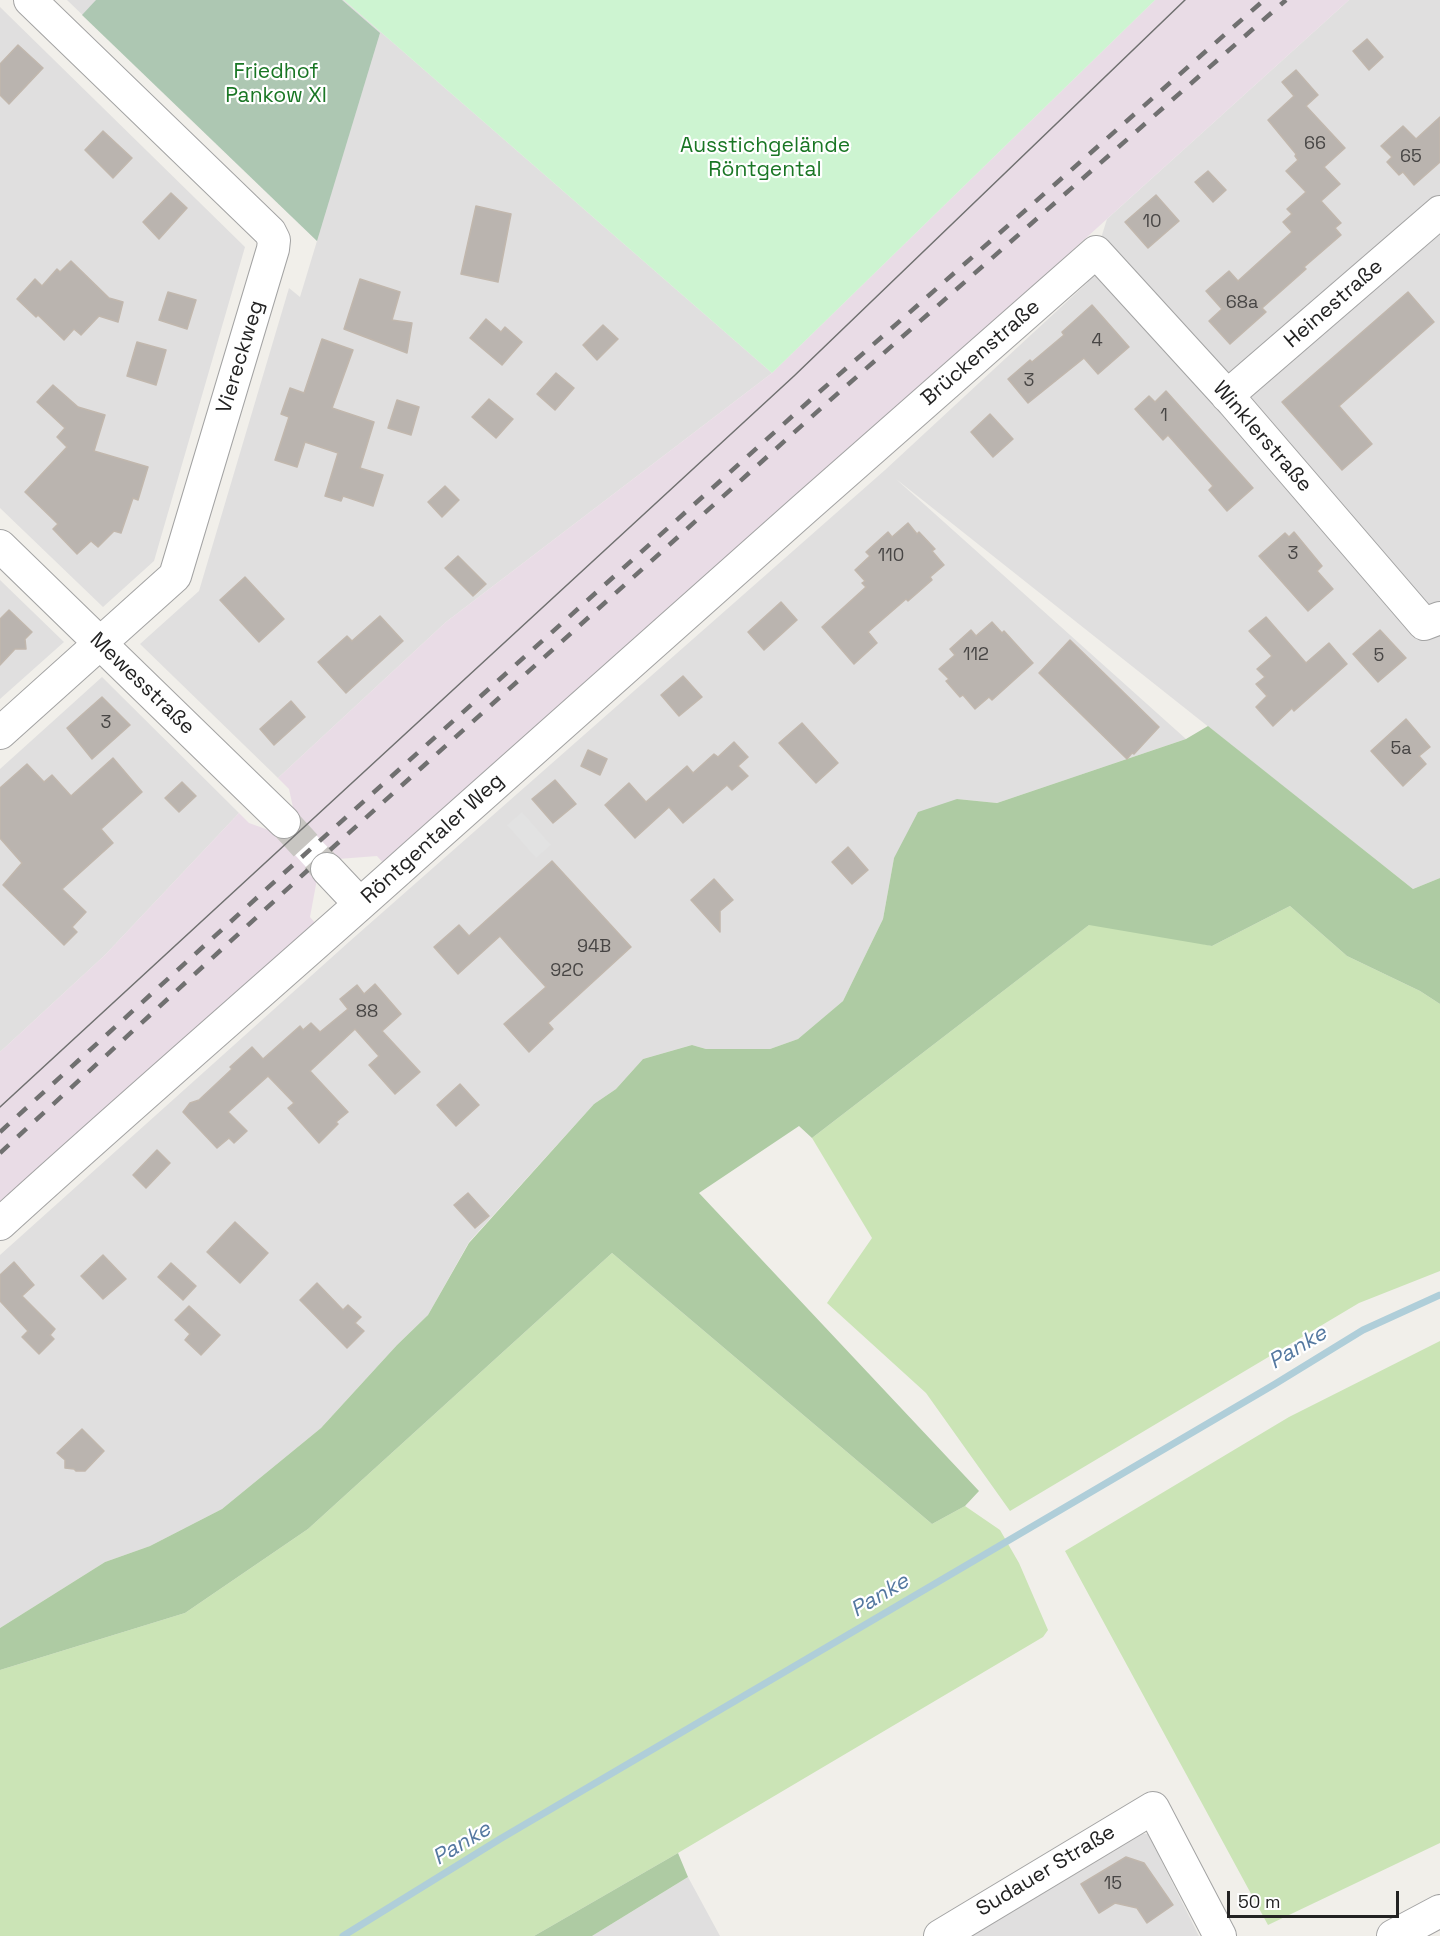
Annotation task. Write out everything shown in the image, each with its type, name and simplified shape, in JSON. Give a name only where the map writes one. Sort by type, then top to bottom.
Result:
[{"type":"street","name":"Viereckweg","points":[[0,733],[175,576],[274,240],[270,232],[30,0]]},
{"type":"street","name":"Heinestraße","points":[[1227,396],[1440,212]]},
{"type":"street","name":"Winklerstraße","points":[[1096,252],[1432,621]]},
{"type":"street","name":"Brückenstraße","points":[[866,454],[1096,252]]},
{"type":"street","name":"Röntgentaler Weg","points":[[0,1224],[866,454]]},
{"type":"street","name":"Mewesstraße","points":[[0,546],[284,822]]},
{"type":"street","points":[[327,869],[360,904]]},
{"type":"street","name":"Sudauer Straße","points":[[940,1936],[1153,1808],[1220,1936]]},
{"type":"street","points":[[1393,1936],[1440,1911]]},
{"type":"shaded area","points":[[67,0],[344,0],[772,373],[446,622],[278,778],[140,644],[199,591],[289,288],[300,297],[317,241]]},
{"type":"shaded area","points":[[1155,0],[1349,0],[856,446],[384,864],[377,856],[338,859],[317,879],[310,917],[316,924],[0,1206],[0,1052],[105,955],[239,813],[249,823],[274,832],[294,812],[289,789],[278,778],[446,622],[772,373]]},
{"type":"shaded area","points":[[1349,0],[1440,0],[1440,878],[1413,889],[896,479],[1186,739],[997,803],[957,799],[894,858],[883,919],[843,1001],[798,1039],[770,1049],[706,1049],[692,1045],[643,1059],[616,1089],[594,1104],[469,1242],[428,1315],[397,1345],[321,1428],[222,1509],[150,1546],[105,1562],[0,1628],[0,1255],[350,941],[885,470],[1087,283],[1107,219]]},
{"type":"shaded area","points":[[0,7],[245,247],[154,561],[103,607],[0,508]]},
{"type":"shaded area","points":[[0,580],[64,642],[0,699]]},
{"type":"shaded area","points":[[102,677],[239,813],[105,955],[0,1052],[0,769]]},
{"type":"shaded area","points":[[522,812],[551,845],[536,858],[507,825]]},
{"type":"shaded area","points":[[1137,1833],[1148,1834],[1199,1936],[964,1936]]},
{"type":"shaded area","points":[[688,1877],[720,1936],[592,1936]]},
{"type":"green space","name":"Friedhof Pankow XI","points":[[96,0],[342,0],[380,33],[317,241],[82,15]]},
{"type":"green space","name":"Ausstichgelände Röntgental","points":[[344,0],[1155,0],[772,373]]},
{"type":"green space","points":[[1208,726],[1413,889],[1440,878],[1440,1004],[1420,991],[1347,956],[1290,906],[1212,946],[1089,925],[812,1138],[799,1126],[699,1193],[979,1491],[965,1506],[932,1524],[612,1253],[308,1529],[185,1613],[0,1670],[0,1628],[105,1562],[150,1546],[222,1509],[321,1428],[397,1345],[428,1315],[469,1243],[594,1104],[616,1089],[643,1059],[692,1045],[706,1049],[770,1049],[798,1039],[843,1001],[883,919],[894,858],[918,812],[957,799],[997,803],[1186,739]]},
{"type":"green space","points":[[1290,906],[1347,956],[1420,991],[1440,1004],[1440,1271],[1359,1303],[1010,1511],[926,1393],[827,1303],[872,1238],[812,1138],[1098,918],[1212,946]]},
{"type":"green space","points":[[612,1253],[932,1524],[965,1506],[1000,1530],[1019,1563],[1048,1630],[1043,1637],[534,1936],[0,1936],[0,1670],[185,1613],[308,1529]]},
{"type":"green space","points":[[1440,1341],[1440,1843],[1268,1925],[1065,1551],[1289,1417]]},
{"type":"green space","points":[[678,1853],[688,1877],[592,1936],[534,1936]]},
{"type":"pier","points":[[294,812],[339,859],[317,879],[274,832]]},
{"type":"building","points":[[1367,39],[1383,57],[1369,70],[1353,51]]},
{"type":"building","points":[[18,45],[43,68],[9,104],[0,95],[0,64]]},
{"type":"building","points":[[1296,70],[1318,95],[1306,106],[1345,148],[1324,167],[1340,184],[1321,201],[1341,223],[1335,228],[1341,235],[1262,308],[1266,312],[1230,344],[1209,321],[1222,309],[1206,291],[1229,271],[1238,281],[1292,232],[1283,222],[1292,214],[1287,209],[1306,192],[1286,171],[1298,160],[1296,154],[1268,120],[1294,96],[1282,82]]},
{"type":"building","points":[[1440,117],[1440,162],[1414,185],[1403,172],[1399,175],[1387,162],[1392,157],[1381,146],[1403,126],[1416,139]]},
{"type":"building","points":[[103,131],[132,158],[113,178],[85,150]]},
{"type":"building","points":[[1208,171],[1226,190],[1213,202],[1195,182]]},
{"type":"building","points":[[171,193],[187,208],[159,239],[143,222]]},
{"type":"building","points":[[1156,195],[1179,221],[1148,248],[1125,222]]},
{"type":"building","points":[[476,206],[511,214],[498,282],[461,274]]},
{"type":"building","points":[[71,261],[109,298],[123,302],[118,322],[99,316],[81,335],[74,329],[64,340],[17,299],[35,279],[42,286],[57,269],[60,272]]},
{"type":"building","points":[[360,279],[400,292],[392,320],[412,323],[407,353],[344,329]]},
{"type":"building","points":[[168,292],[196,300],[187,329],[159,320]]},
{"type":"building","points":[[1408,292],[1434,322],[1339,406],[1372,444],[1342,470],[1282,402]]},
{"type":"building","points":[[1092,305],[1129,347],[1098,374],[1084,358],[1028,403],[1008,379],[1064,335],[1062,332]]},
{"type":"building","points":[[486,319],[501,332],[505,327],[522,342],[502,365],[470,338]]},
{"type":"building","points":[[603,325],[618,339],[597,360],[583,345]]},
{"type":"building","points":[[322,339],[353,350],[332,408],[374,422],[360,468],[383,475],[373,506],[343,496],[341,501],[325,496],[338,453],[305,442],[297,467],[275,460],[289,417],[281,414],[290,388],[304,393]]},
{"type":"building","points":[[137,342],[166,350],[156,385],[127,376]]},
{"type":"building","points":[[556,373],[574,388],[555,410],[537,394]]},
{"type":"building","points":[[53,385],[78,407],[105,415],[94,451],[148,467],[138,500],[133,498],[121,533],[114,531],[98,547],[91,541],[77,554],[53,529],[58,524],[25,492],[67,447],[57,437],[65,428],[37,402]]},
{"type":"building","points":[[1166,391],[1253,488],[1227,511],[1209,490],[1213,486],[1168,435],[1163,440],[1135,409],[1149,396],[1155,402]]},
{"type":"building","points":[[489,399],[513,419],[496,438],[472,417]]},
{"type":"building","points":[[397,400],[419,407],[411,435],[388,428]]},
{"type":"building","points":[[990,414],[1013,439],[993,457],[971,432]]},
{"type":"building","points":[[445,486],[459,500],[442,517],[428,502]]},
{"type":"building","points":[[908,523],[935,549],[932,551],[944,565],[930,577],[932,580],[868,632],[877,643],[854,664],[822,627],[866,587],[862,583],[865,581],[855,570],[870,556],[866,552],[888,532],[892,537]]},
{"type":"building","points":[[1294,532],[1322,566],[1317,571],[1333,589],[1308,611],[1259,556],[1285,533],[1289,537]]},
{"type":"building","points":[[458,556],[486,584],[473,596],[445,568]]},
{"type":"building","points":[[245,577],[284,619],[259,642],[220,600]]},
{"type":"building","points":[[781,602],[797,620],[764,650],[748,632]]},
{"type":"building","points":[[9,610],[32,632],[25,639],[26,649],[15,649],[0,665],[0,619]]},
{"type":"building","points":[[380,616],[403,641],[346,693],[318,662],[347,636],[352,641]]},
{"type":"building","points":[[1266,617],[1306,663],[1329,643],[1347,664],[1294,711],[1292,708],[1273,726],[1256,707],[1267,696],[1256,684],[1265,677],[1257,669],[1272,656],[1249,631]]},
{"type":"building","points":[[992,622],[1002,633],[1004,631],[1033,663],[992,700],[989,697],[975,709],[963,695],[960,697],[946,681],[949,679],[939,669],[955,655],[950,649],[971,630],[976,636]]},
{"type":"building","points":[[1380,630],[1406,658],[1378,682],[1353,654]]},
{"type":"building","points":[[1070,640],[1159,727],[1127,759],[1039,673]]},
{"type":"building","points":[[683,676],[702,697],[679,716],[661,695]]},
{"type":"building","points":[[102,697],[130,725],[92,759],[67,728]]},
{"type":"building","points":[[291,701],[305,717],[274,745],[260,729]]},
{"type":"building","points":[[1406,719],[1430,747],[1419,756],[1426,764],[1403,786],[1371,751]]},
{"type":"building","points":[[802,723],[838,763],[816,783],[779,743]]},
{"type":"building","points":[[734,742],[748,757],[738,766],[748,776],[732,790],[727,785],[683,823],[669,807],[635,838],[605,805],[629,783],[646,802],[687,766],[693,773],[714,754],[718,757]]},
{"type":"building","points":[[588,750],[607,759],[600,775],[581,766]]},
{"type":"building","points":[[113,758],[142,792],[101,829],[113,843],[62,889],[86,912],[72,927],[77,932],[64,945],[3,885],[22,863],[0,838],[0,788],[27,764],[44,782],[52,775],[71,796]]},
{"type":"building","points":[[555,780],[576,804],[553,823],[532,799]]},
{"type":"building","points":[[182,782],[196,796],[179,812],[165,798]]},
{"type":"building","points":[[848,847],[868,870],[852,884],[832,862]]},
{"type":"building","points":[[552,861],[631,947],[548,1023],[553,1029],[529,1052],[504,1024],[546,987],[500,936],[458,974],[434,947],[459,925],[469,936]]},
{"type":"building","points":[[714,879],[733,900],[720,911],[720,932],[691,900]]},
{"type":"building","points":[[375,984],[401,1014],[382,1031],[420,1072],[395,1094],[369,1065],[379,1056],[355,1029],[310,1071],[348,1112],[336,1122],[338,1124],[319,1143],[288,1108],[294,1103],[268,1076],[228,1112],[247,1131],[234,1143],[229,1138],[217,1148],[183,1112],[190,1103],[199,1100],[232,1069],[230,1067],[252,1047],[263,1059],[300,1026],[303,1030],[311,1023],[320,1032],[348,1009],[340,999],[357,985],[364,994]]},
{"type":"building","points":[[460,1084],[479,1105],[456,1126],[437,1105]]},
{"type":"building","points":[[157,1150],[170,1163],[146,1188],[133,1175]]},
{"type":"building","points":[[468,1193],[489,1216],[475,1228],[454,1205]]},
{"type":"building","points":[[235,1222],[268,1253],[240,1283],[207,1252]]},
{"type":"building","points":[[103,1255],[126,1279],[103,1299],[81,1276]]},
{"type":"building","points":[[14,1262],[34,1285],[22,1296],[55,1329],[50,1335],[54,1339],[39,1354],[22,1337],[28,1331],[0,1301],[0,1275]]},
{"type":"building","points":[[171,1263],[196,1286],[183,1300],[158,1277]]},
{"type":"building","points":[[317,1283],[343,1310],[348,1305],[361,1317],[355,1323],[364,1331],[347,1348],[300,1300]]},
{"type":"building","points":[[189,1306],[220,1335],[201,1355],[185,1340],[190,1334],[175,1320]]},
{"type":"building","points":[[82,1429],[104,1451],[85,1471],[65,1468],[65,1460],[57,1453]]},
{"type":"building","points":[[1126,1857],[1144,1863],[1173,1905],[1147,1923],[1137,1908],[1115,1903],[1099,1913],[1081,1884]]},
{"type":"waterway","name":"Panke","points":[[343,1936],[500,1839],[1275,1384],[1363,1330],[1440,1295]]},
{"type":"tunnel","points":[[284,822],[327,869]]},
{"type":"tram line","points":[[0,1107],[794,376],[1185,0]]},
{"type":"railway","points":[[0,1132],[284,873],[817,394],[1264,0]]},
{"type":"railway","points":[[330,850],[828,402],[1286,0]]},
{"type":"railway","points":[[0,1153],[308,870]]}]
